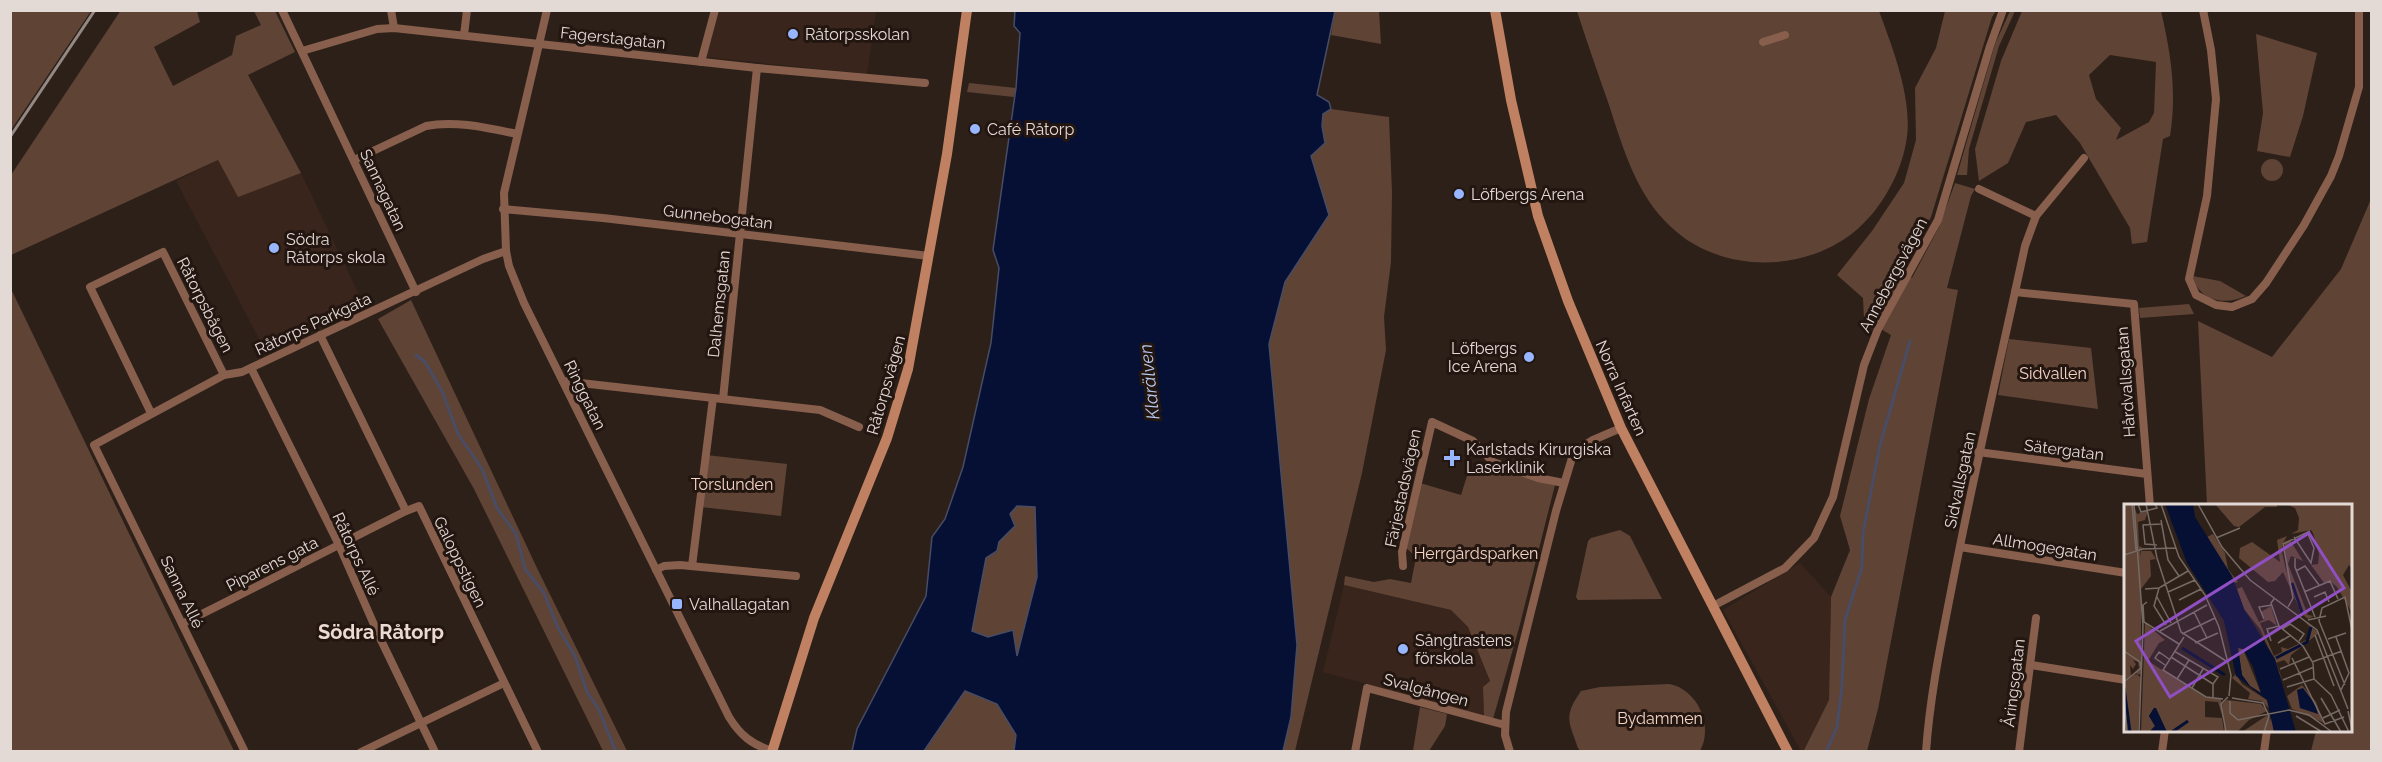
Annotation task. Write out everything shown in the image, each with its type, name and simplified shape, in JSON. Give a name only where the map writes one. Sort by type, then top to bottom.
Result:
[{"type":"street","name":"Sannagatan","points":[[282,10],[416,292]]},
{"type":"street","points":[[391,10],[394,28]]},
{"type":"street","points":[[464,35],[467,10]]},
{"type":"street","name":"Ringgatan","points":[[548,10],[507,176],[503,209],[506,251],[512,274],[524,303],[732,723],[751,743],[772,751]]},
{"type":"street","points":[[701,62],[715,10]]},
{"type":"street","name":"Råtorpsvägen","points":[[772,751],[813,618],[862,501],[899,403],[920,315],[956,99],[968,10]]},
{"type":"street","name":"Norra Infarten","points":[[1495,10],[1511,100],[1538,216],[1568,301],[1622,428],[1788,752]]},
{"type":"street","name":"Annebergsvägen","points":[[1713,606],[1785,568],[1814,538],[1833,497],[1864,364],[1878,328],[1938,220],[2003,10]]},
{"type":"street","points":[[2203,10],[2211,50],[2216,99],[2207,196],[2189,279],[2196,295],[2216,305],[2232,307],[2252,299],[2266,283],[2304,225],[2331,176],[2339,156],[2358,87],[2359,10]]},
{"type":"street","name":"Fagerstagatan","points":[[302,51],[377,29],[394,28],[757,68],[925,83]]},
{"type":"street","points":[[1763,42],[1785,35]]},
{"type":"street","name":"Dalhemsgatan","points":[[723,399],[757,68]]},
{"type":"street","points":[[354,160],[434,124],[468,126],[517,134]]},
{"type":"street","name":"Sidvallsgatan","points":[[1926,752],[1929,707],[1978,452],[2025,246],[2036,216],[2084,158]]},
{"type":"street","points":[[1979,189],[2036,216]]},
{"type":"street","name":"Gunnebogatan","points":[[503,209],[740,233],[929,256]]},
{"type":"street","points":[[416,292],[483,259],[506,251]]},
{"type":"street","name":"Råtorpsbågen","points":[[151,413],[90,287],[163,252],[225,375]]},
{"type":"street","name":"Råtorps Parkgata","points":[[94,445],[225,375],[243,372],[416,292]]},
{"type":"street","name":"Hårdvallsgatan","points":[[2015,292],[2134,304],[2150,504]]},
{"type":"street","points":[[320,335],[406,511]]},
{"type":"street","name":"Råtorps Allé","points":[[251,368],[339,545],[377,633],[435,752]]},
{"type":"street","points":[[563,381],[820,410],[859,426]]},
{"type":"street","points":[[692,566],[712,398]]},
{"type":"street","name":"Färjestadsvägen","points":[[1402,566],[1402,552],[1432,422],[1473,441],[1493,462],[1538,478],[1564,483]]},
{"type":"street","points":[[1510,752],[1505,735],[1505,725],[1572,458],[1580,448],[1593,440],[1622,428]]},
{"type":"street","name":"Sanna Allé","points":[[94,445],[245,752]]},
{"type":"street","name":"Sätergatan","points":[[1978,452],[2147,474]]},
{"type":"street","name":"Galoppstigen","points":[[406,511],[418,506],[538,752]]},
{"type":"street","name":"Piparens gata","points":[[182,624],[406,511]]},
{"type":"street","name":"Allmogegatan","points":[[1960,548],[2124,573]]},
{"type":"street","points":[[656,570],[671,565],[796,576]]},
{"type":"street","name":"Åringsgatan","points":[[2019,752],[2036,618]]},
{"type":"street","points":[[2031,665],[2124,680]]},
{"type":"street","points":[[361,752],[504,683]]},
{"type":"street","name":"Svalgången","points":[[1355,752],[1367,688],[1505,725]]},
{"type":"street","points":[[2162,752],[2165,732]]},
{"type":"street","points":[[2264,752],[2267,732]]},
{"type":"shaded area","name":"Råtorpsskolan","points":[[719,11],[876,11],[867,74],[706,57]]},
{"type":"shaded area","name":"Södra Råtorps skola","points":[[218,160],[238,196],[301,173],[361,299],[264,348],[176,181]]},
{"type":"shaded area","points":[[1800,563],[1831,597],[1829,700],[1803,751],[1723,610]]},
{"type":"shaded area","name":"Sångtrastens förskola","points":[[1344,585],[1451,610],[1468,627],[1490,682],[1483,687],[1484,716],[1323,672]]},
{"type":"green space","points":[[121,10],[197,11],[200,22],[154,47],[173,86],[232,55],[236,36],[261,25],[254,11],[275,11],[295,52],[248,75],[301,173],[238,197],[218,160],[11,255],[11,175]]},
{"type":"green space","points":[[10,11],[91,11],[11,130],[10,130]]},
{"type":"green space","points":[[1335,11],[1379,11],[1381,44],[1331,35]]},
{"type":"green space","points":[[1577,11],[1879,11],[1901,76],[1908,127],[1899,168],[1888,192],[1872,214],[1854,232],[1833,246],[1786,261],[1736,260],[1712,253],[1690,241],[1670,226],[1658,213],[1639,185],[1620,138]]},
{"type":"green space","points":[[1945,11],[1996,11],[1992,17],[1931,217],[1903,268],[1912,278],[1939,227],[1955,183],[1975,189],[1971,196],[1947,288],[1958,290],[1878,709],[1867,751],[1803,752],[1829,700],[1831,597],[1850,550],[1840,516],[1869,399],[1891,335],[1864,319],[1863,298],[1837,275],[1872,231],[1904,183],[1916,140],[1915,88],[1936,48]]},
{"type":"green space","points":[[2010,11],[2015,11],[1999,46],[1969,149],[1967,175],[1957,175],[1995,44]]},
{"type":"green space","points":[[2022,11],[2161,11],[2172,73],[2173,104],[2170,136],[2163,139],[2147,242],[2132,244],[2130,228],[2080,143],[2056,115],[2026,122],[2008,163],[1979,181],[1975,149],[2001,61]],"holes":[[[2110,55],[2156,62],[2154,113],[2149,122],[2116,140],[2121,128],[2096,99],[2089,75]]]},
{"type":"green space","points":[[2256,34],[2317,53],[2303,116],[2290,157],[2257,151],[2263,113]]},
{"type":"green space","points":[[969,83],[1016,88],[1014,97],[967,92]]},
{"type":"green space","points":[[1331,109],[1389,117],[1392,192],[1391,262],[1384,317],[1386,350],[1362,473],[1295,751],[1283,751],[1291,717],[1297,645],[1269,344],[1285,282],[1329,215],[1311,156],[1325,143],[1322,126],[1323,114]]},
{"type":"green space","points":[[2268,159],[2276,159],[2283,166],[2283,174],[2276,181],[2268,181],[2261,174],[2261,166]]},
{"type":"green space","points":[[2371,199],[2371,751],[2311,751],[2316,732],[2352,732],[2352,504],[2207,504],[2198,321],[2272,357],[2341,269]]},
{"type":"green space","points":[[2192,276],[2220,281],[2246,296],[2230,301],[2214,299],[2200,291]]},
{"type":"green space","points":[[11,289],[234,751],[11,751]]},
{"type":"green space","points":[[411,300],[537,568],[627,751],[603,751],[474,489],[378,319]]},
{"type":"green space","points":[[2189,304],[2194,314],[2140,318],[2139,308]]},
{"type":"green space","name":"Sidvallen","points":[[2009,339],[2091,348],[2098,409],[1998,395]]},
{"type":"green space","name":"Torslunden","points":[[706,455],[787,464],[781,516],[701,507]]},
{"type":"green space","name":"Herrgårdsparken","points":[[1495,468],[1555,485],[1519,628],[1493,719],[1484,716],[1483,687],[1490,681],[1468,627],[1451,610],[1344,585],[1345,576],[1374,582],[1390,579],[1411,583],[1416,557],[1405,547],[1420,483],[1461,495],[1467,476]]},
{"type":"green space","points":[[1017,506],[1035,507],[1037,577],[1016,658],[988,637],[972,631],[986,558],[997,552],[999,542],[1015,526],[1010,514]]},
{"type":"green space","points":[[1620,530],[1630,536],[1662,599],[1578,600],[1576,597],[1588,541],[1591,538]]},
{"type":"green space","name":"Bydammen","points":[[1669,684],[1688,693],[1701,710],[1705,731],[1700,751],[1581,752],[1578,748],[1569,719],[1575,700],[1581,691],[1600,687]]},
{"type":"green space","points":[[965,691],[997,704],[1016,735],[1014,751],[924,752]]},
{"type":"green space","points":[[1420,707],[1447,714],[1445,726],[1429,751],[1413,751]]},
{"type":"water","name":"Klarälven","points":[[1015,11],[1335,11],[1317,95],[1329,102],[1331,109],[1323,114],[1322,126],[1325,143],[1311,156],[1329,215],[1285,282],[1269,344],[1297,645],[1291,717],[1283,751],[1014,751],[1016,735],[997,704],[965,691],[924,751],[852,751],[857,729],[926,596],[932,537],[945,519],[963,467],[991,343],[999,268],[993,250],[1016,88],[1020,33],[1014,26]],"holes":[[[1017,506],[1035,507],[1037,577],[1017,656],[1013,630],[988,637],[972,631],[986,558],[997,551],[999,542],[1015,526],[1010,514]]]},
{"type":"waterway","points":[[1826,752],[1837,727],[1842,686],[1845,620],[1862,567],[1863,533],[1880,445],[1910,341]]},
{"type":"waterway","points":[[416,355],[425,362],[442,391],[458,434],[482,469],[497,508],[516,534],[525,569],[544,593],[558,628],[575,656],[587,692],[598,708],[616,752]]},
{"type":"railway","points":[[10,137],[95,10]]},
{"type":"place","name":"Råtorpsskolan","points":[[793,34]]},
{"type":"place","name":"Café Råtorp","points":[[975,129]]},
{"type":"place","name":"Löfbergs Arena","points":[[1459,194]]},
{"type":"place","name":"Södra Råtorps skola","points":[[274,248]]},
{"type":"place","name":"Löfbergs Ice Arena","points":[[1529,357]]},
{"type":"place","name":"Karlstads Kirurgiska Laserklinik","points":[[1452,458]]},
{"type":"place","name":"Valhallagatan","points":[[677,604]]},
{"type":"place","name":"Sångtrastens förskola","points":[[1403,649]]},
{"type":"district","name":"Södra Råtorp","points":[[381,632]]}]
